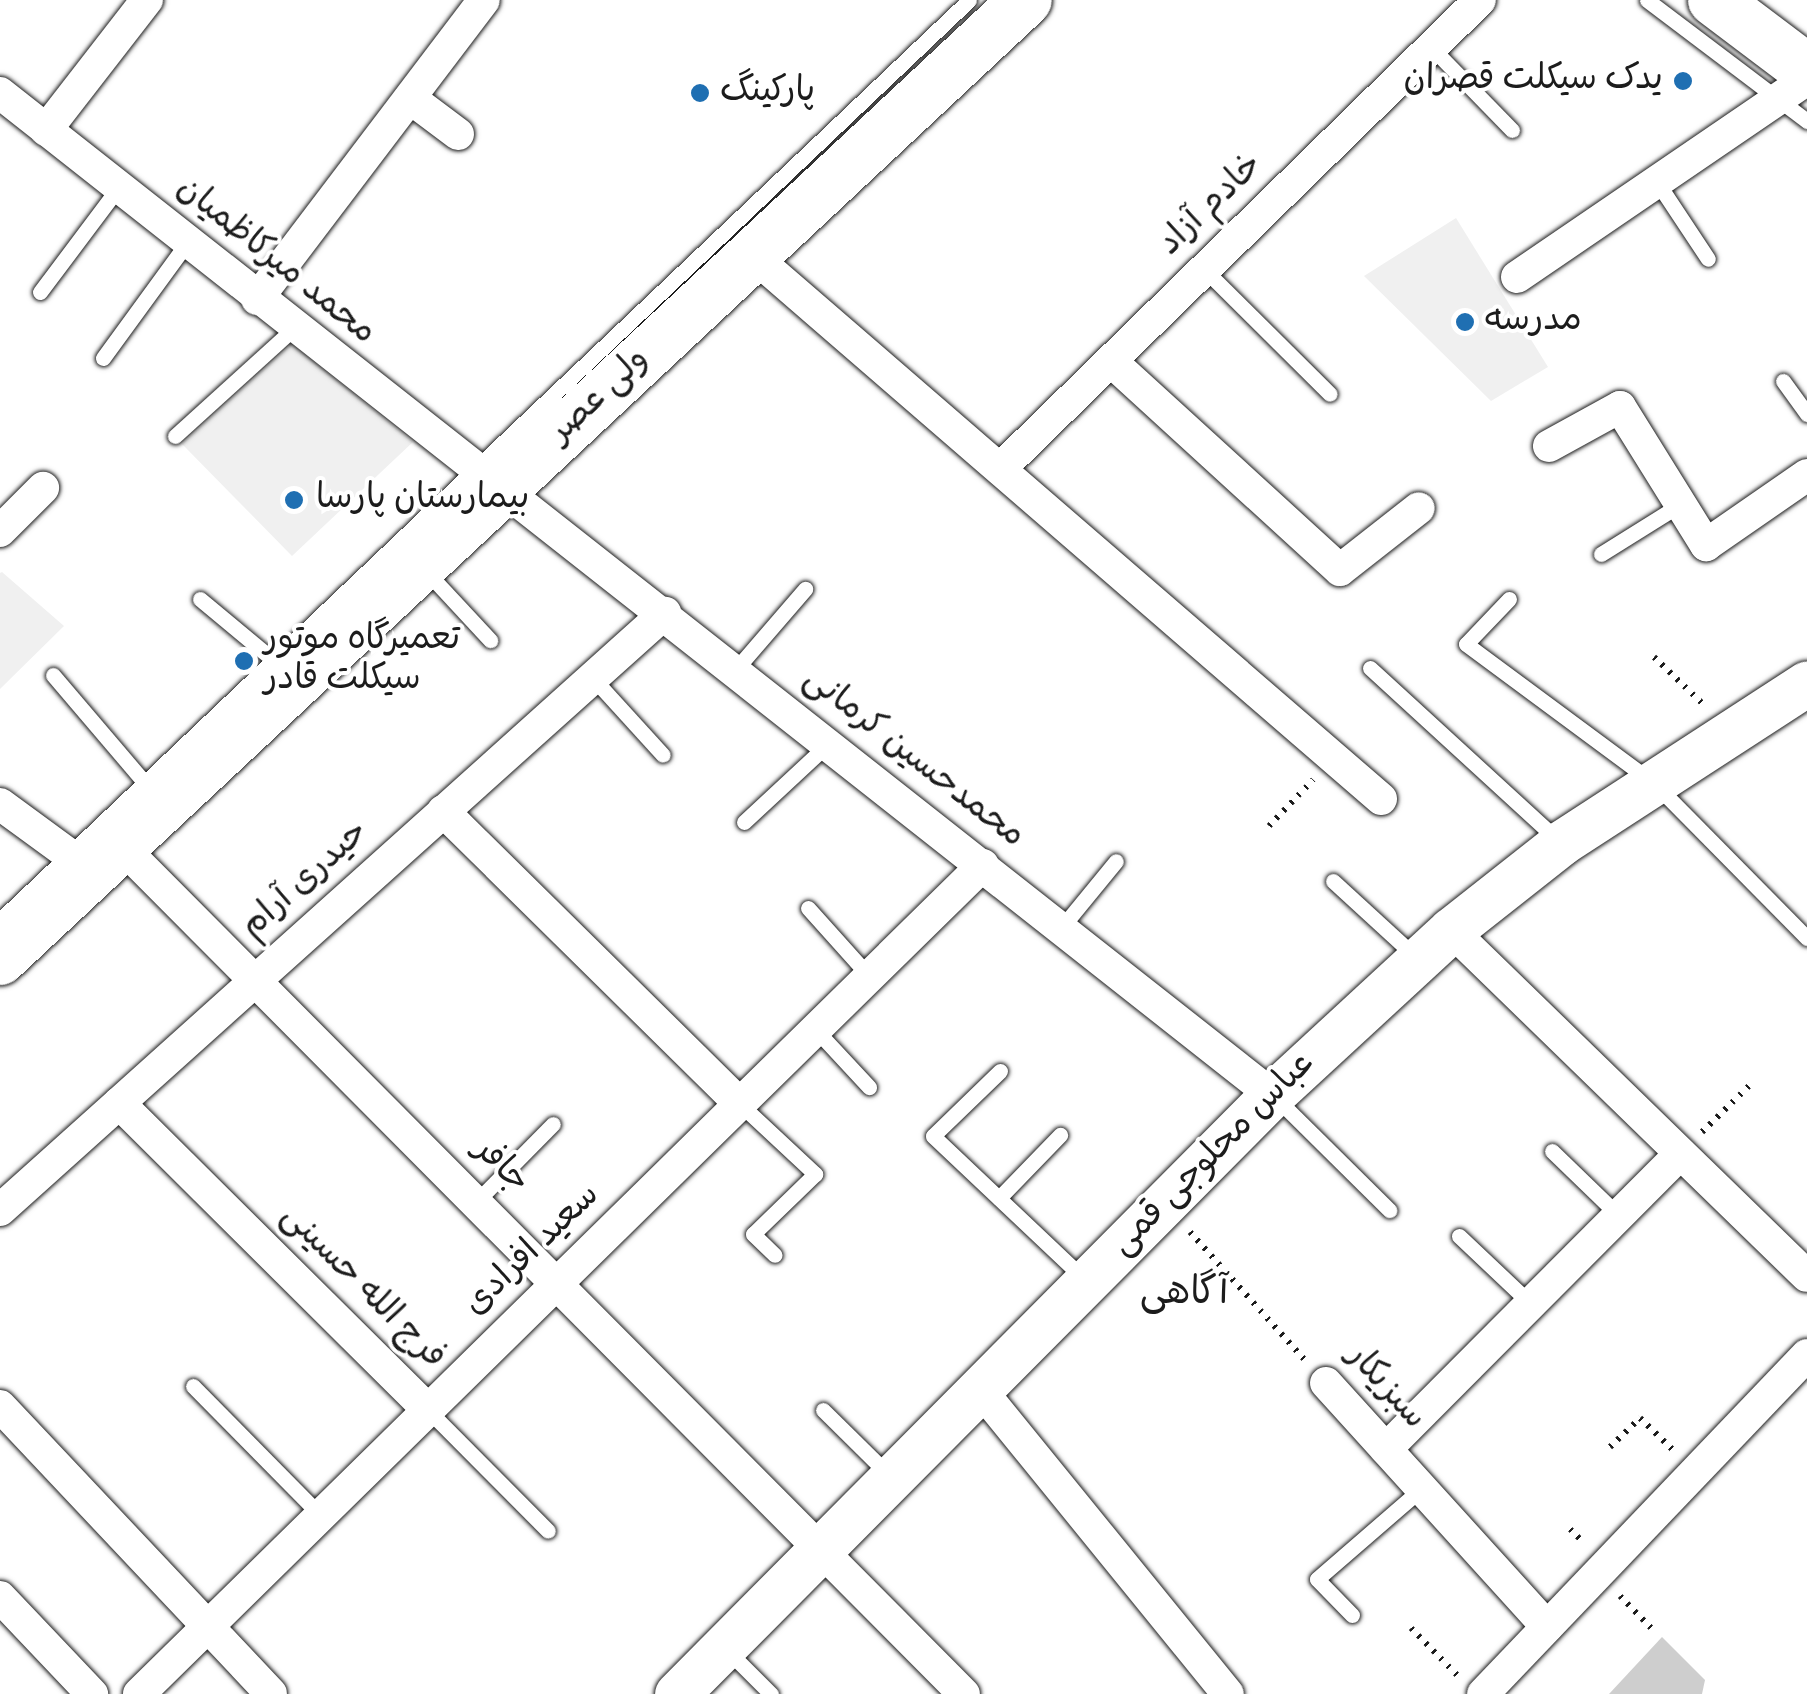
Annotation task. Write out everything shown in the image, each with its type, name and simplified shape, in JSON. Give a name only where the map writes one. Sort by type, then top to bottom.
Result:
[{"type":"main road","name":"ولی عصر","points":[[0,958],[154,794],[285,670],[420,564],[489,479],[751,254],[1026,0]]},
{"type":"main road","points":[[1714,0],[1793,85]]},
{"type":"street","points":[[46,130],[147,0]]},
{"type":"street","points":[[258,299],[484,0]]},
{"type":"street","name":"خادم آزاد","points":[[1000,470],[1480,0]]},
{"type":"street","points":[[1518,277],[1807,79]]},
{"type":"street","name":"محمد میرکاظمیان","points":[[0,93],[489,479]]},
{"type":"street","points":[[410,98],[458,134]]},
{"type":"street","points":[[751,254],[1381,799]]},
{"type":"street","points":[[1111,361],[1340,570],[1419,508]]},
{"type":"street","points":[[1549,446],[1620,406],[1706,546],[1807,475]]},
{"type":"street","name":"محمدحسین کرمانی","points":[[489,479],[665,612],[1272,1094]]},
{"type":"street","points":[[0,531],[42,488]]},
{"type":"street","name":"حیدری آرام","points":[[0,1210],[665,612]]},
{"type":"street","name":"عباس محلوجی قمی","points":[[677,1694],[1272,1094],[1435,945],[1560,842],[1807,683]]},
{"type":"street","name":"جافر","points":[[0,804],[94,857],[256,980],[824,1546],[964,1694]]},
{"type":"street","points":[[443,812],[740,1104]]},
{"type":"street","name":"سعید افرادی","points":[[139,1694],[983,865]]},
{"type":"street","points":[[1435,945],[1680,1154],[1807,1276]]},
{"type":"street","name":"فرج الله حسینی","points":[[119,1102],[428,1410]]},
{"type":"street","points":[[1386,1449],[1680,1154]]},
{"type":"street","points":[[1472,1687],[1547,1627],[1807,1355]]},
{"type":"street","name":"سبزیکار","points":[[1326,1383],[1547,1627]]},
{"type":"street","points":[[980,1389],[1228,1694]]},
{"type":"street","points":[[0,1406],[271,1694]]},
{"type":"street","points":[[0,1597],[92,1694]]},
{"type":"lane","points":[[200,599],[285,670],[489,479],[969,0]]},
{"type":"lane","points":[[1647,0],[1793,85],[1807,120]]},
{"type":"lane","points":[[1432,47],[1512,130]]},
{"type":"lane","points":[[1657,182],[1708,259]]},
{"type":"lane","points":[[40,292],[118,188]]},
{"type":"lane","points":[[103,358],[187,242]]},
{"type":"lane","points":[[1204,270],[1330,394]]},
{"type":"lane","points":[[175,436],[294,328]]},
{"type":"lane","points":[[1783,382],[1807,414]]},
{"type":"lane","points":[[1601,554],[1681,504]]},
{"type":"lane","points":[[420,564],[490,640]]},
{"type":"lane","points":[[736,670],[806,589]]},
{"type":"lane","points":[[1509,599],[1466,644],[1654,783],[1807,938]]},
{"type":"lane","points":[[1370,668],[1560,842]]},
{"type":"lane","points":[[54,675],[154,794]]},
{"type":"lane","points":[[592,677],[663,755]]},
{"type":"lane","points":[[744,822],[829,743]]},
{"type":"lane","points":[[0,920],[94,857]]},
{"type":"lane","points":[[1062,928],[1116,861]]},
{"type":"lane","points":[[1333,881],[1435,945]]},
{"type":"lane","points":[[808,908],[870,977]]},
{"type":"lane","points":[[816,1030],[869,1087]]},
{"type":"lane","points":[[1000,1071],[933,1136],[1086,1282]]},
{"type":"lane","points":[[1272,1094],[1389,1210]]},
{"type":"lane","points":[[740,1104],[815,1174],[753,1234],[775,1255]]},
{"type":"lane","points":[[477,1201],[553,1124]]},
{"type":"lane","points":[[999,1198],[1060,1134]]},
{"type":"lane","points":[[1552,1152],[1619,1216]]},
{"type":"lane","points":[[1459,1236],[1531,1304]]},
{"type":"lane","points":[[194,1386],[321,1516]]},
{"type":"lane","name":"فرج الله حسینی","points":[[428,1410],[548,1531]]},
{"type":"lane","points":[[823,1410],[892,1478]]},
{"type":"lane","points":[[1352,1614],[1317,1579],[1422,1488]]},
{"type":"lane","points":[[724,1647],[771,1694]]},
{"type":"path","points":[[1654,657],[1733,732]]},
{"type":"path","points":[[1269,826],[1334,758]]},
{"type":"path","points":[[1680,1154],[1750,1084]]},
{"type":"path","name":"سبزیکار","points":[[1164,1204],[1326,1383]]},
{"type":"path","points":[[1610,1447],[1640,1418],[1695,1472]]},
{"type":"path","points":[[1598,1574],[1654,1631]]},
{"type":"path","points":[[1411,1628],[1472,1687]]},
{"type":"shaded area","name":"مدرسه","points":[[1456,218],[1548,367],[1491,401],[1364,276]]},
{"type":"shaded area","name":"بیمارستان پارسا","points":[[292,344],[413,442],[292,556],[182,444]]},
{"type":"shaded area","points":[[0,573],[64,626],[0,689]]},
{"type":"building","points":[[1662,1637],[1705,1680],[1702,1694],[1609,1694]]},
{"type":"place","name":"یدک سیکلت قصران","points":[[1683,81]]},
{"type":"place","name":"پارکینگ","points":[[700,93]]},
{"type":"place","name":"مدرسه","points":[[1465,322]]},
{"type":"place","name":"بیمارستان پارسا","points":[[294,500]]},
{"type":"place","name":"تعمیرگاه موتور سیکلت قادر","points":[[244,661]]},
{"type":"district","name":"آگاهی","points":[[1184,1296]]}]
